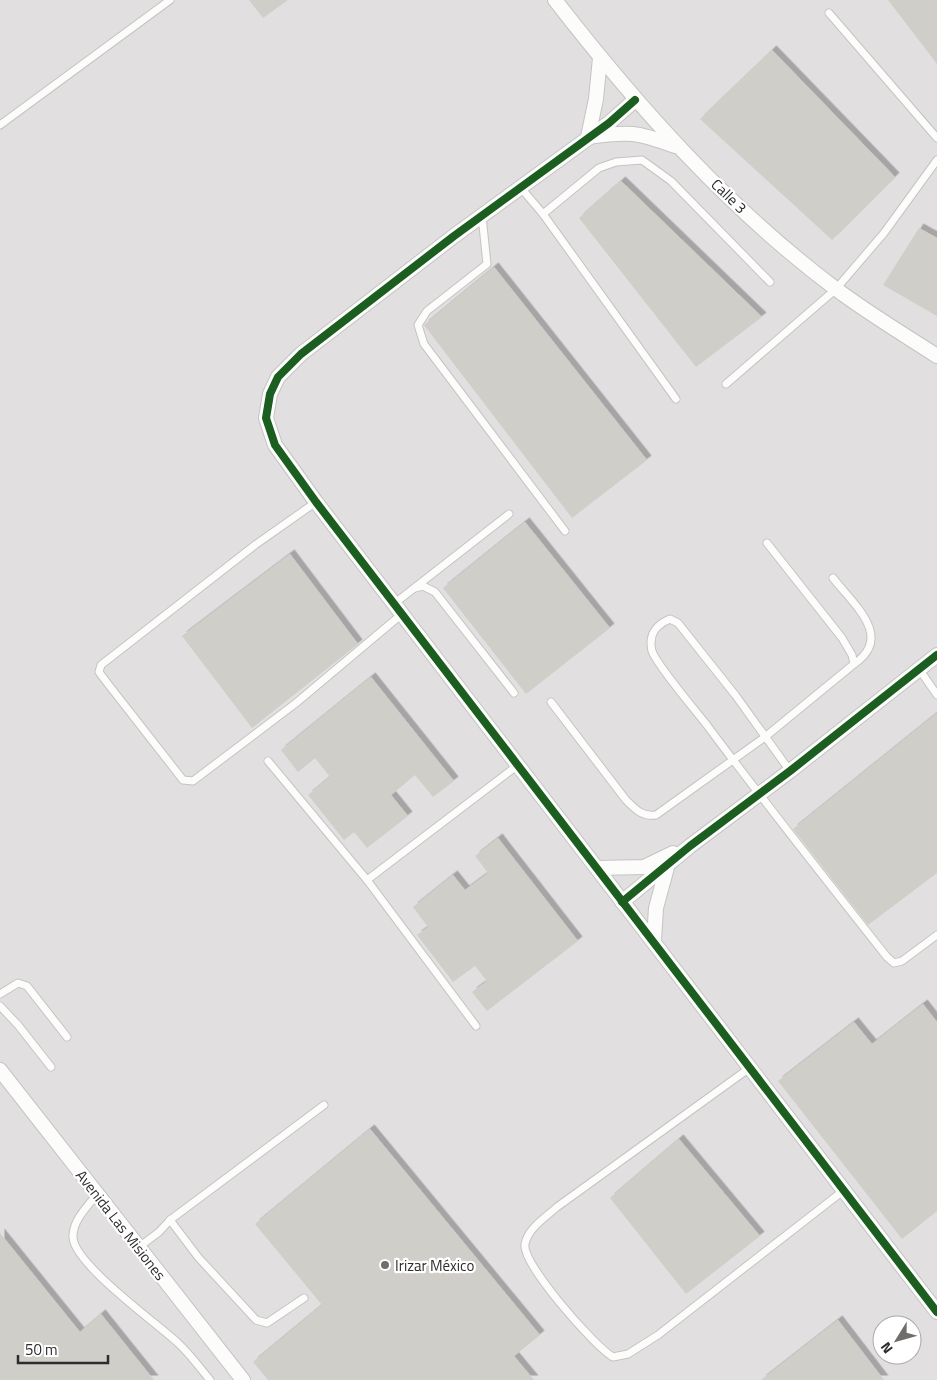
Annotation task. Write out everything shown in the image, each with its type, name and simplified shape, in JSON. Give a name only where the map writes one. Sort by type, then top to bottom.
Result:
[{"type":"street","name":"Calle 3","points":[[556,0],[635,100],[678,147],[763,229],[836,289],[937,356]]},
{"type":"street","points":[[588,137],[596,99],[600,58]]},
{"type":"street","points":[[635,100],[609,123],[482,216],[301,354],[278,377],[270,394],[266,418],[275,445],[316,502],[598,868],[622,902],[654,940],[843,1191],[937,1312]]},
{"type":"street","points":[[588,137],[622,132],[642,134],[678,147]]},
{"type":"street","points":[[622,902],[690,846],[790,772],[937,655]]},
{"type":"street","points":[[598,868],[644,866],[690,846]]},
{"type":"street","points":[[654,940],[656,908],[668,864]]},
{"type":"street","name":"Avenida Las Misiones","points":[[0,1070],[243,1380]]},
{"type":"lane","points":[[0,125],[170,0]]},
{"type":"lane","points":[[829,13],[937,138]]},
{"type":"lane","points":[[543,214],[599,168],[616,162],[642,160],[671,180],[770,282]]},
{"type":"lane","points":[[726,384],[836,289],[884,233],[937,160]]},
{"type":"lane","points":[[521,188],[543,214],[676,399]]},
{"type":"lane","points":[[482,216],[488,264],[427,311],[418,325],[424,344],[565,531]]},
{"type":"lane","points":[[316,502],[255,545],[100,665],[99,672],[183,780],[193,781],[288,709],[399,608],[415,588],[509,514]]},
{"type":"lane","points":[[767,542],[842,638],[852,655],[854,664]]},
{"type":"lane","points":[[551,702],[626,800],[637,811],[648,816],[656,815],[765,736],[864,658],[873,637],[869,626],[833,578]]},
{"type":"lane","points":[[415,588],[423,586],[435,592],[514,693]]},
{"type":"lane","points":[[790,772],[765,736],[678,623],[670,619],[662,622],[651,634],[652,652],[758,794],[894,963],[902,961],[937,935]]},
{"type":"lane","points":[[918,669],[937,695]]},
{"type":"lane","points":[[268,761],[367,880],[476,1026]]},
{"type":"lane","points":[[367,880],[518,765]]},
{"type":"lane","points":[[0,994],[18,983],[26,986],[67,1037]]},
{"type":"lane","points":[[0,1006],[18,1025],[51,1067]]},
{"type":"lane","points":[[751,1067],[565,1201],[530,1232],[524,1245],[527,1257],[560,1303],[602,1351],[613,1357],[628,1354],[658,1335],[843,1191]]},
{"type":"lane","points":[[138,1247],[159,1232],[170,1220],[324,1105]]},
{"type":"lane","points":[[97,1194],[74,1229],[72,1238],[80,1253],[126,1301],[178,1343],[210,1380]]},
{"type":"lane","points":[[170,1220],[198,1257],[256,1320],[267,1322],[304,1298]]},
{"type":"shaded area","points":[[0,0],[937,0],[937,1380],[0,1380]]},
{"type":"building","points":[[249,0],[288,0],[263,18]]},
{"type":"building","points":[[888,0],[937,0],[937,64]]},
{"type":"building","points":[[772,50],[895,177],[832,240],[700,119]]},
{"type":"building","points":[[621,181],[762,317],[696,367],[579,218]]},
{"type":"building","points":[[919,228],[937,238],[937,316],[883,285]]},
{"type":"building","points":[[494,267],[647,460],[572,518],[424,325]]},
{"type":"building","points":[[525,522],[610,628],[526,694],[443,588]]},
{"type":"building","points":[[290,554],[358,644],[252,728],[182,636]]},
{"type":"building","points":[[371,677],[454,781],[433,797],[415,775],[391,795],[408,816],[367,848],[354,832],[344,840],[308,795],[330,777],[315,758],[298,772],[281,750]]},
{"type":"building","points":[[937,713],[937,873],[868,925],[793,829]]},
{"type":"building","points":[[498,838],[578,941],[487,1011],[472,992],[487,981],[475,966],[453,982],[417,935],[428,927],[413,907],[453,875],[465,890],[488,873],[475,856]]},
{"type":"building","points":[[923,1004],[937,1022],[937,1211],[902,1239],[778,1081],[854,1022],[872,1044]]},
{"type":"building","name":"Irizar México","points":[[370,1129],[540,1335],[514,1356],[534,1380],[268,1380],[253,1362],[322,1305],[255,1224]]},
{"type":"building","points":[[679,1139],[760,1236],[686,1294],[610,1198]]},
{"type":"building","points":[[0,1233],[80,1332],[101,1314],[154,1380],[0,1380]]},
{"type":"building","points":[[838,1320],[884,1380],[761,1380]]},
{"type":"cycle path","points":[[635,100],[609,123],[454,236],[301,354],[278,377],[270,394],[266,418],[275,445],[316,502],[937,1312]]},
{"type":"cycle path","points":[[622,902],[690,846],[790,771],[937,655]]},
{"type":"place","name":"Irizar México","points":[[385,1265]]}]
